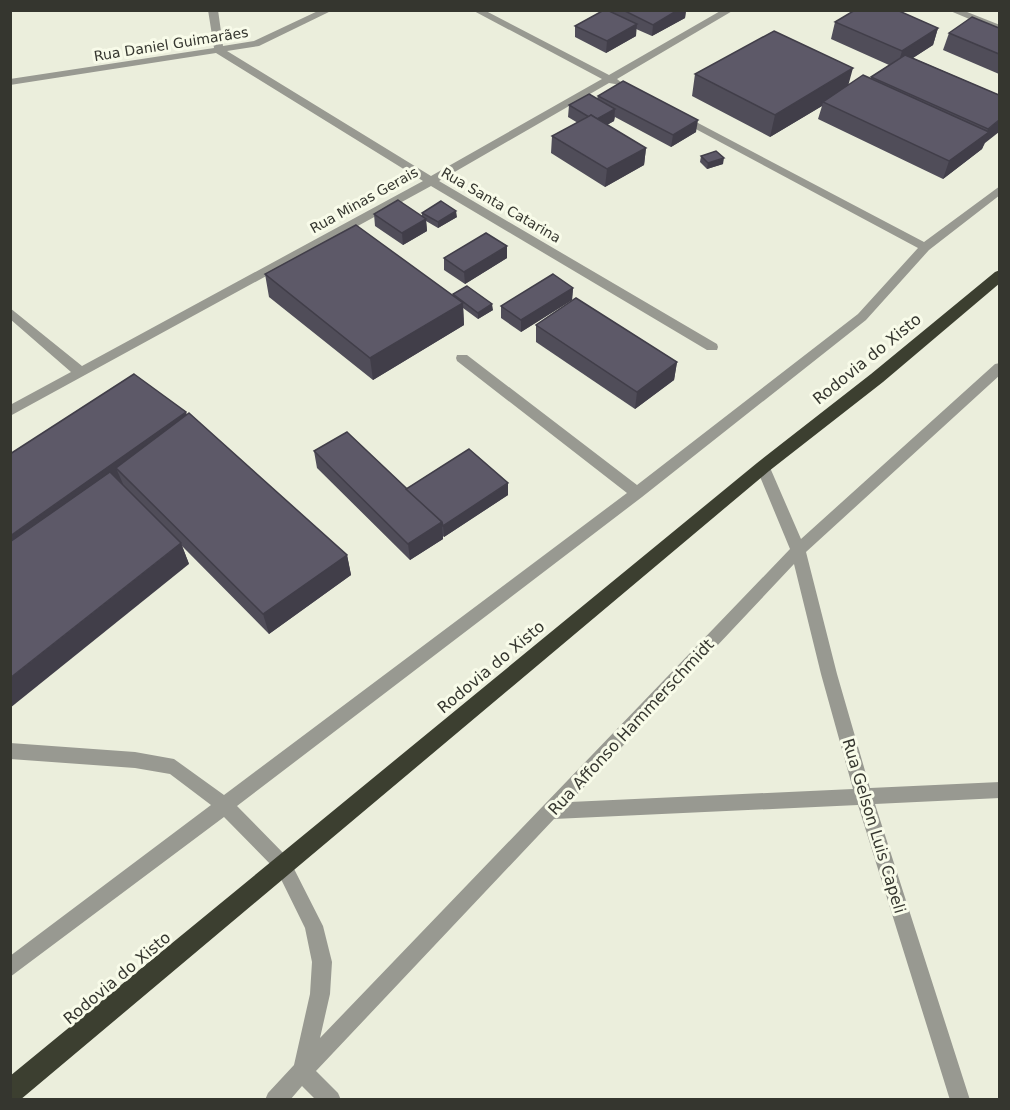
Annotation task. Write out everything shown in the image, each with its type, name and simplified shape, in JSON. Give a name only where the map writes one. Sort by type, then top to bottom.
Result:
[{"type":"highway","name":"Rodovia do Xisto","points":[[10,1092],[763,467],[877,378],[999,275]]},
{"type":"street","points":[[213,10],[219,51]]},
{"type":"street","name":"Rua Daniel Guimarães","points":[[10,82],[256,44],[329,10]]},
{"type":"street","points":[[476,10],[631,91]]},
{"type":"street","name":"Rua Minas Gerais","points":[[10,411],[431,181],[730,10]]},
{"type":"street","points":[[952,10],[999,29]]},
{"type":"street","name":"Rua Santa Catarina","points":[[219,51],[431,181],[712,346]]},
{"type":"street","points":[[673,113],[926,247]]},
{"type":"street","points":[[10,968],[637,493],[862,317],[926,247],[999,189]]},
{"type":"street","points":[[10,312],[80,372]]},
{"type":"street","points":[[462,358],[637,493]]},
{"type":"street","name":"Rua Affonso Hammerschmidt","points":[[275,1100],[798,550],[999,367]]},
{"type":"street","name":"Rua Gelson Luis Capeli","points":[[763,467],[798,550],[829,674],[864,796],[960,1100]]},
{"type":"street","points":[[10,751],[135,760],[174,767],[225,806],[283,865],[314,926],[322,962],[320,994],[303,1072],[331,1100]]},
{"type":"street","points":[[552,811],[999,790]]},
{"type":"building","points":[[604,10],[637,24],[607,41],[575,26]]},
{"type":"building","points":[[623,10],[678,10],[653,25]]},
{"type":"building","points":[[855,10],[897,10],[938,28],[902,51],[835,22]]},
{"type":"building","points":[[972,17],[999,28],[999,54],[949,33]]},
{"type":"building","points":[[774,31],[853,68],[775,115],[695,74]]},
{"type":"building","points":[[905,55],[999,95],[999,120],[988,129],[871,77]]},
{"type":"building","points":[[863,75],[989,132],[949,161],[823,102]]},
{"type":"building","points":[[623,81],[698,120],[673,135],[598,96]]},
{"type":"building","points":[[589,94],[615,109],[597,119],[569,105]]},
{"type":"building","points":[[591,115],[646,148],[607,169],[552,136]]},
{"type":"building","points":[[716,151],[724,158],[708,163],[701,156]]},
{"type":"building","points":[[398,200],[426,219],[402,233],[374,214]]},
{"type":"building","points":[[441,201],[456,211],[438,222],[422,213]]},
{"type":"building","points":[[356,225],[463,303],[370,358],[265,274]]},
{"type":"building","points":[[486,233],[507,246],[464,272],[444,258]]},
{"type":"building","points":[[553,274],[573,288],[521,320],[501,306]]},
{"type":"building","points":[[467,286],[492,304],[478,313],[453,294]]},
{"type":"building","points":[[576,298],[677,362],[637,392],[536,325]]},
{"type":"building","points":[[134,374],[186,412],[10,536],[10,454]]},
{"type":"building","points":[[189,413],[347,555],[263,614],[116,468]]},
{"type":"building","points":[[347,432],[442,522],[408,544],[314,451]]},
{"type":"building","points":[[469,449],[508,483],[443,526],[442,522],[406,489]]},
{"type":"building","points":[[110,472],[181,543],[10,678],[10,542]]}]
